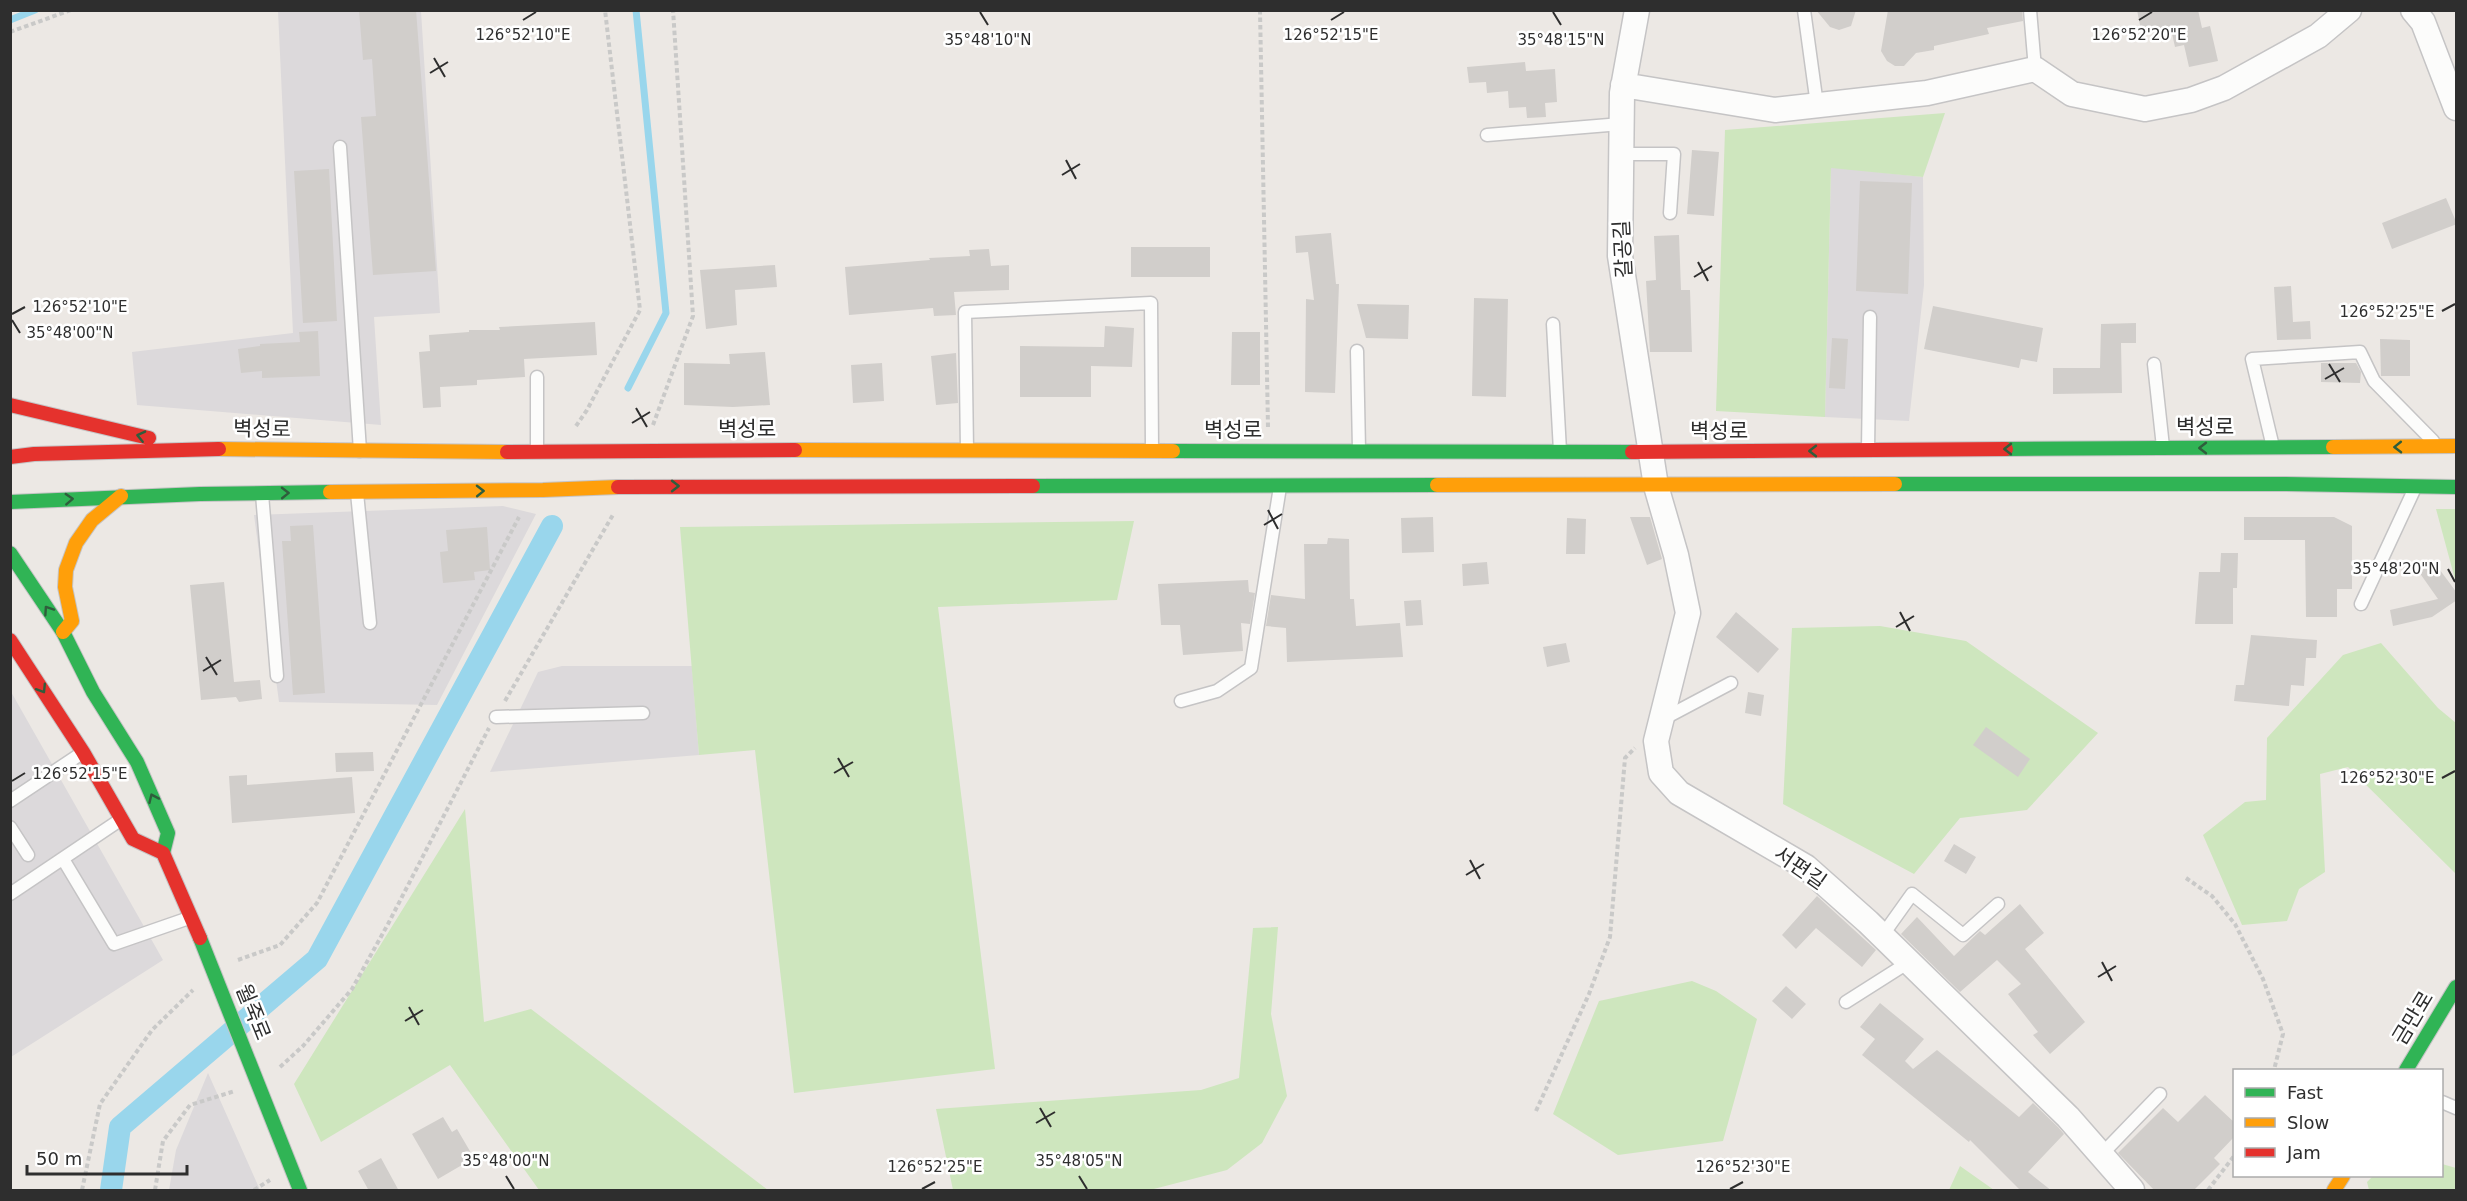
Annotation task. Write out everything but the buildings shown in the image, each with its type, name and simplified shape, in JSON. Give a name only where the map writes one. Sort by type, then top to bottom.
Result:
[{"type":"main road","points":[[10,405],[198,449]]},
{"type":"main road","name":"벽성로","points":[[10,457],[34,454],[198,449],[360,452],[643,450],[1651,452],[2457,446]]},
{"type":"main road","points":[[10,502],[121,496],[533,490],[630,486],[2283,484],[2457,487]]},
{"type":"main road","points":[[63,632],[72,621],[65,587],[66,570],[76,543],[92,520],[121,496]]},
{"type":"main road","name":"월죽로","points":[[10,553],[63,632],[93,692],[137,762],[168,833],[162,852],[214,969],[300,1191]]},
{"type":"main road","points":[[10,640],[83,752],[134,839],[162,852]]},
{"type":"main road","name":"금만로","points":[[2407,1069],[2457,987]]},
{"type":"main road","points":[[2334,1191],[2342,1177]]},
{"type":"street","name":"갈공길","points":[[1637,10],[1623,86],[1620,256],[1656,486]]},
{"type":"street","points":[[1623,86],[1775,110],[1927,93],[2035,69],[2073,94],[2145,109],[2191,100],[2224,88],[2318,36],[2349,10]]},
{"type":"street","points":[[2413,10],[2422,22],[2457,108]]},
{"type":"street","name":"서편길","points":[[1656,486],[1676,555],[1688,613],[1659,721],[1656,741],[1661,773],[1679,793],[1806,867],[1882,936],[2068,1117],[2132,1191]]},
{"type":"lane","points":[[1804,10],[1817,105]]},
{"type":"lane","points":[[2030,10],[2035,69]]},
{"type":"lane","points":[[1487,135],[1621,124]]},
{"type":"lane","points":[[340,147],[360,452]]},
{"type":"lane","points":[[1621,154],[1674,154],[1670,213]]},
{"type":"lane","points":[[967,451],[965,312],[1151,303],[1152,451]]},
{"type":"lane","points":[[1868,450],[1870,317]]},
{"type":"lane","points":[[1553,324],[1560,452]]},
{"type":"lane","points":[[1357,351],[1359,452]]},
{"type":"lane","points":[[2274,447],[2252,359],[2361,352],[2374,381],[2438,446]]},
{"type":"lane","points":[[2154,364],[2163,448]]},
{"type":"lane","points":[[537,377],[537,452]]},
{"type":"lane","points":[[1181,701],[1217,691],[1251,668],[1281,486]]},
{"type":"lane","points":[[2361,604],[2415,486]]},
{"type":"lane","points":[[356,492],[370,623]]},
{"type":"lane","points":[[262,493],[278,676]]},
{"type":"lane","points":[[1659,721],[1731,683]]},
{"type":"lane","points":[[496,717],[644,713]]},
{"type":"lane","points":[[10,801],[83,752]]},
{"type":"lane","points":[[10,894],[121,820]]},
{"type":"lane","points":[[10,827],[28,855]]},
{"type":"lane","points":[[63,859],[114,944],[192,916]]},
{"type":"lane","points":[[1882,936],[1912,894],[1963,935],[1998,904]]},
{"type":"lane","points":[[1846,1002],[1909,962]]},
{"type":"lane","points":[[2101,1155],[2160,1094]]},
{"type":"lane","points":[[2443,1102],[2457,1108]]},
{"type":"path","points":[[10,32],[71,10]]},
{"type":"path","points":[[557,452],[587,410],[640,310],[605,10]]},
{"type":"path","points":[[643,450],[693,316],[673,10]]},
{"type":"path","points":[[1260,10],[1269,452]]},
{"type":"path","points":[[155,1191],[162,1141],[190,1105],[214,1096],[259,1085],[303,1046],[352,989],[496,717],[630,486]]},
{"type":"path","points":[[82,1191],[100,1104],[152,1030],[214,969],[280,945],[317,903],[533,490]]},
{"type":"path","points":[[1536,1111],[1589,994],[1610,937],[1625,758],[1659,721]]},
{"type":"path","points":[[2186,878],[2212,896],[2235,924],[2263,979],[2283,1034],[2274,1069]]},
{"type":"path","points":[[2208,1191],[2233,1159]]},
{"type":"shaded area","points":[[278,11],[421,11],[440,313],[374,317],[381,425],[137,405],[132,352],[293,333]]},
{"type":"shaded area","points":[[1831,167],[1923,177],[1924,285],[1909,421],[1825,417]]},
{"type":"shaded area","points":[[503,506],[536,514],[437,705],[279,702],[254,515]]},
{"type":"shaded area","points":[[562,666],[692,666],[699,755],[490,772],[538,672]]},
{"type":"shaded area","points":[[10,690],[163,960],[11,1057],[10,1057]]},
{"type":"shaded area","points":[[208,1073],[260,1190],[169,1190],[176,1150]]},
{"type":"green space","points":[[1945,113],[1923,177],[1831,168],[1825,417],[1716,411],[1725,130]]},
{"type":"green space","points":[[2436,509],[2456,509],[2456,583]]},
{"type":"green space","points":[[1134,521],[1117,600],[938,607],[995,1069],[794,1093],[755,750],[699,755],[680,527]]},
{"type":"green space","points":[[1880,626],[1966,641],[2098,733],[2027,810],[1960,818],[1914,874],[1783,804],[1792,628]]},
{"type":"green space","points":[[2381,643],[2438,708],[2456,723],[2456,874],[2348,767],[2320,774],[2325,872],[2299,889],[2287,921],[2242,925],[2203,835],[2245,802],[2266,800],[2267,738],[2343,655]]},
{"type":"green space","points":[[465,809],[484,1022],[531,1009],[768,1190],[539,1190],[450,1065],[321,1142],[294,1084]]},
{"type":"green space","points":[[1278,927],[1271,1014],[1287,1096],[1262,1143],[1227,1170],[1150,1190],[953,1190],[936,1109],[1201,1090],[1239,1078],[1253,928]]},
{"type":"green space","points":[[1692,981],[1716,991],[1757,1019],[1723,1141],[1618,1155],[1553,1114],[1599,1001]]},
{"type":"green space","points":[[2443,1164],[2456,1168],[2456,1190],[2369,1190],[2367,1182],[2372,1177],[2443,1177]]},
{"type":"green space","points":[[1960,1166],[1994,1190],[1949,1190]]},
{"type":"waterway","points":[[10,20],[35,10]]},
{"type":"waterway","points":[[628,388],[666,313],[636,10]]},
{"type":"waterway","points":[[111,1190],[120,1127],[317,959],[552,526]]},
{"type":"traffic: fast","points":[[2006,449],[2333,447]]},
{"type":"traffic: fast","points":[[1173,451],[1632,452]]},
{"type":"traffic: fast","points":[[1895,484],[2283,484],[2456,487]]},
{"type":"traffic: fast","points":[[1033,486],[1437,485]]},
{"type":"traffic: fast","points":[[10,502],[200,494],[330,492]]},
{"type":"traffic: fast","points":[[10,553],[63,632],[93,692],[137,762],[168,833],[163,853]]},
{"type":"traffic: fast","points":[[200,938],[300,1190]]},
{"type":"traffic: fast","points":[[2407,1069],[2456,987]]},
{"type":"traffic: slow","points":[[2333,447],[2456,446]]},
{"type":"traffic: slow","points":[[219,449],[507,452]]},
{"type":"traffic: slow","points":[[795,450],[1173,451]]},
{"type":"traffic: slow","points":[[1437,485],[1895,484]]},
{"type":"traffic: slow","points":[[330,492],[618,487]]},
{"type":"traffic: slow","points":[[63,632],[72,621],[65,587],[66,570],[76,543],[92,520],[121,496]]},
{"type":"traffic: slow","points":[[2334,1190],[2342,1177]]},
{"type":"traffic: jam","points":[[10,405],[149,438]]},
{"type":"traffic: jam","points":[[10,457],[34,454],[219,449]]},
{"type":"traffic: jam","points":[[1632,452],[2006,449]]},
{"type":"traffic: jam","points":[[507,452],[795,450]]},
{"type":"traffic: jam","points":[[618,487],[1033,486]]},
{"type":"traffic: jam","points":[[10,640],[83,752],[133,839],[163,853],[200,938]]}]
